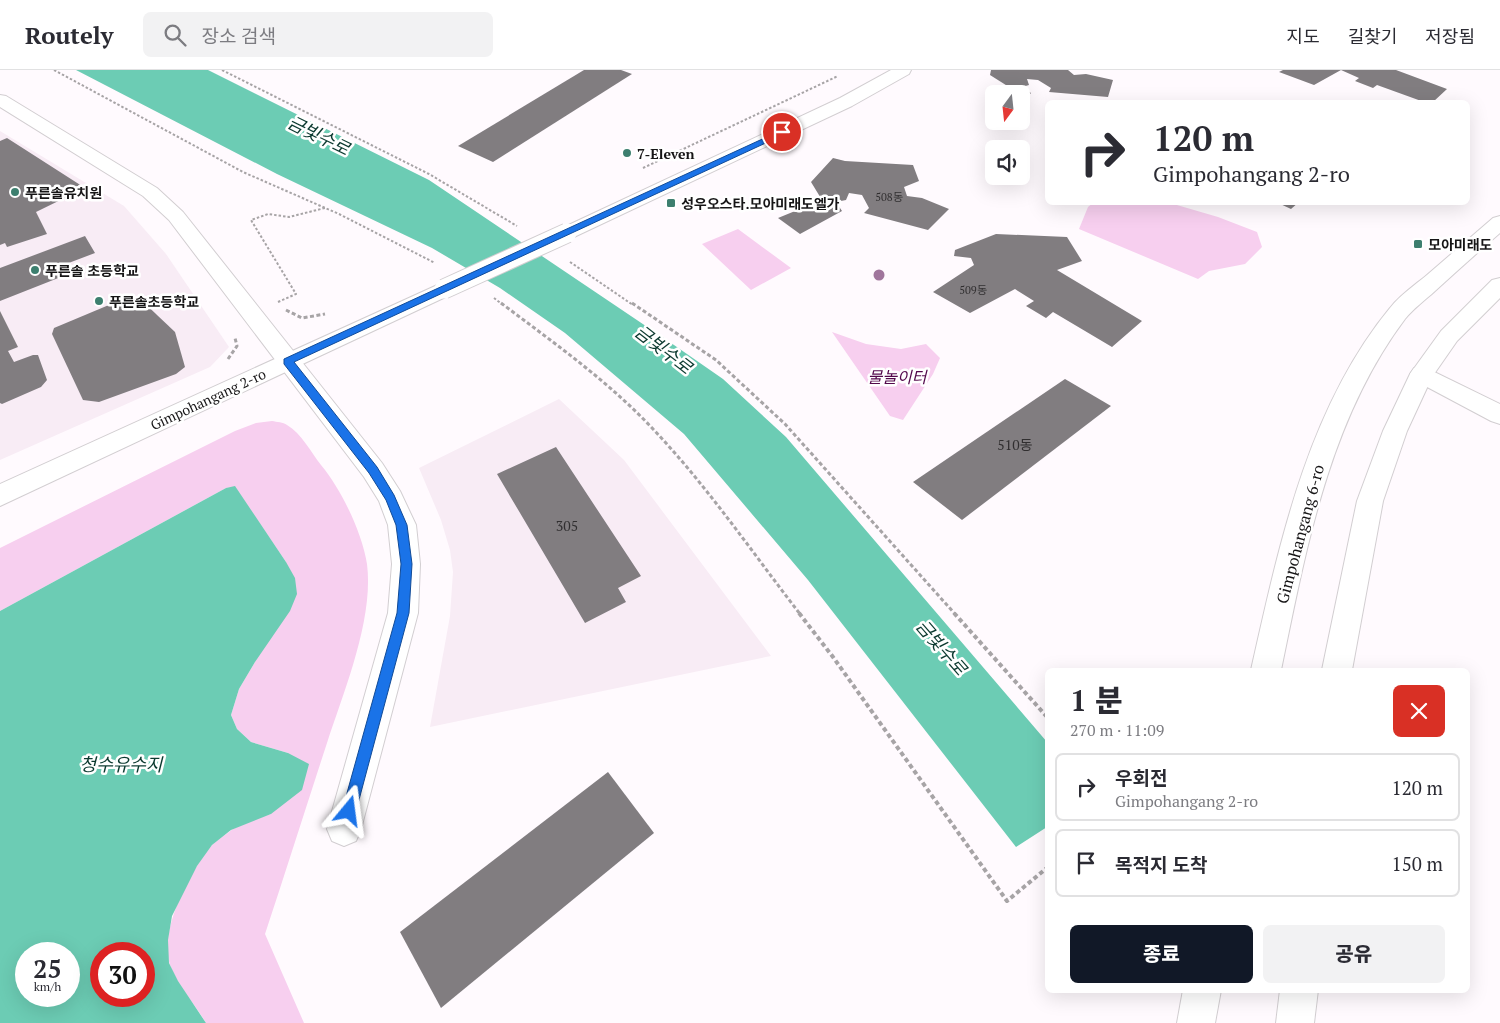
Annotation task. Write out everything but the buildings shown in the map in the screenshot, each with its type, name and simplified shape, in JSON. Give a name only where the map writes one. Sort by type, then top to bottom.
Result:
[{"type":"street","name":"Gimpohangang 2-ro","points":[[0,496],[288,361],[444,278],[567,233],[837,106],[903,70]]},
{"type":"street","points":[[0,100],[164,202],[232,286],[373,470],[391,498],[402,525],[406,564],[403,613],[344,829]]},
{"type":"street","name":"Gimpohangang 6-ro","points":[[1266,668],[1279,608],[1315,470],[1348,394],[1372,349],[1400,311],[1500,222]]},
{"type":"street","points":[[1337,668],[1370,501],[1394,431],[1422,374],[1449,336],[1500,285]]},
{"type":"street","points":[[1422,374],[1500,415]]},
{"type":"street","points":[[1196,1023],[1201,993]]},
{"type":"street","points":[[1296,1023],[1299,993]]},
{"type":"path","points":[[54,70],[243,172],[326,208],[444,278]]},
{"type":"path","points":[[222,70],[429,174],[523,231]]},
{"type":"path","points":[[642,168],[843,74]]},
{"type":"path","points":[[278,302],[296,294],[251,220],[268,214],[289,217],[326,208]]},
{"type":"path","points":[[563,258],[716,360],[785,424],[1045,715]]},
{"type":"path","points":[[274,296],[293,315],[302,318],[326,314]]},
{"type":"path","points":[[491,296],[593,372],[653,429],[691,472],[833,656],[1006,901],[1045,869]]},
{"type":"path","points":[[225,361],[231,357],[237,346],[231,332]]},
{"type":"shaded area","name":"푸른솔초등학교","points":[[0,131],[124,206],[166,254],[229,347],[210,367],[0,460]]},
{"type":"shaded area","points":[[559,399],[624,460],[771,656],[430,727],[450,616],[453,572],[450,550],[441,520],[419,468]]},
{"type":"green space","points":[[1090,205],[1177,205],[1218,217],[1257,232],[1262,247],[1245,264],[1209,271],[1198,279],[1079,229]]},
{"type":"green space","points":[[738,229],[791,268],[751,290],[702,244]]},
{"type":"green space","name":"물놀이터","points":[[832,332],[866,344],[901,349],[926,344],[940,358],[933,374],[903,420],[890,416]]},
{"type":"green space","points":[[272,421],[292,428],[329,475],[343,498],[361,538],[367,564],[366,608],[362,631],[349,678],[265,934],[304,1023],[206,1023],[173,973],[167,951],[168,936],[178,902],[194,871],[211,846],[238,826],[271,814],[288,753],[251,742],[237,729],[231,715],[239,689],[255,662],[286,562],[235,487],[226,488],[0,611],[0,548],[235,431],[256,423]]},
{"type":"water","name":"금빛수로","points":[[76,70],[208,70],[429,180],[723,379],[786,437],[1045,740],[1045,828],[1016,847],[808,580],[684,434],[565,333],[500,288],[432,248],[277,174]]},
{"type":"water","name":"청수유수지","points":[[235,486],[295,578],[297,594],[290,611],[239,689],[231,715],[237,729],[251,742],[288,753],[309,764],[302,790],[271,814],[231,830],[212,845],[197,866],[172,916],[168,940],[169,963],[178,981],[206,1023],[0,1023],[0,611],[226,488]]},
{"type":"place","name":"7-Eleven","points":[[627,153]]},
{"type":"place","name":"푸른솔유치원","points":[[15,192]]},
{"type":"place","name":"성우오스타.모아미래도엘가","points":[[671,203]]},
{"type":"place","name":"모아미래도","points":[[1418,244]]},
{"type":"place","name":"푸른솔 초등학교","points":[[35,270]]},
{"type":"place","name":"푸른솔초등학교","points":[[99,301]]},
{"type":"route","points":[[349,811],[403,613],[406,564],[402,525],[391,498],[373,470],[288,361],[782,132]]}]
